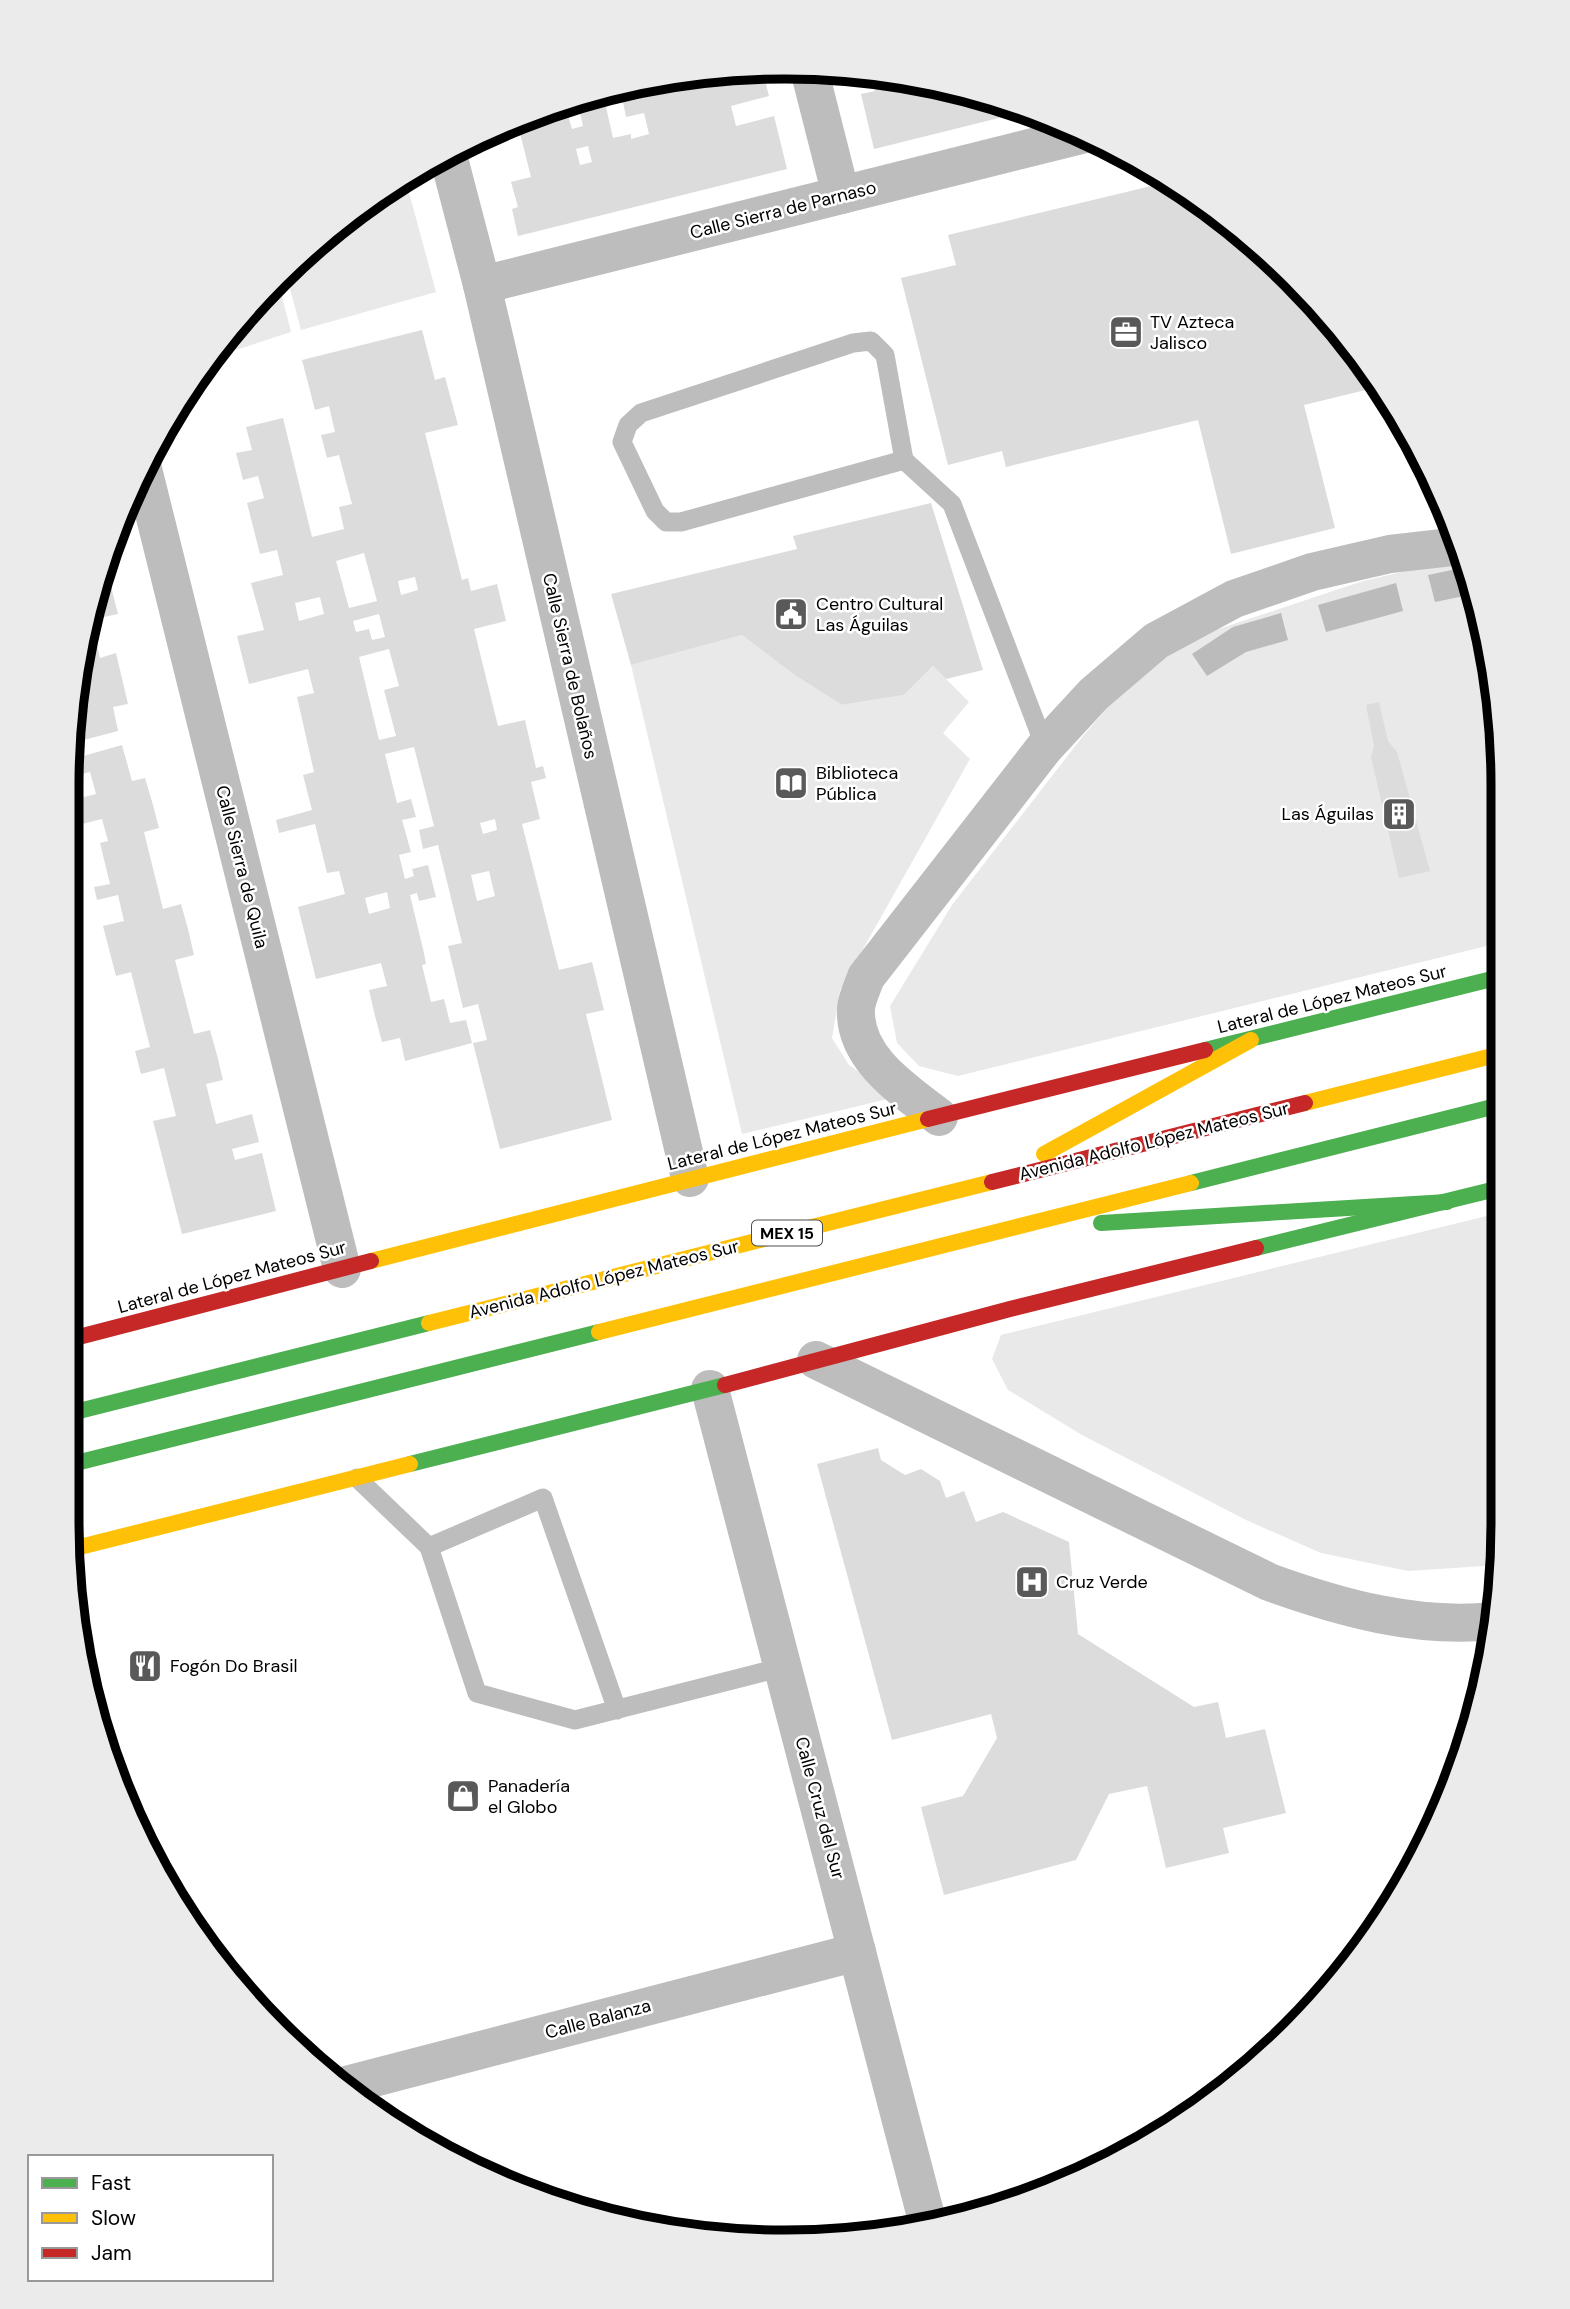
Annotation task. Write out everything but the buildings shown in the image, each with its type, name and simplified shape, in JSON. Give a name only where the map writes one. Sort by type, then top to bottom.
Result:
[{"type":"main road","name":"Lateral de López Mateos Sur","points":[[79,1337],[690,1178],[1491,979]]},
{"type":"main road","points":[[997,1180],[1251,1040]]},
{"type":"main road","name":"Avenida Adolfo López Mateos Sur","points":[[79,1411],[1491,1056]]},
{"type":"main road","points":[[79,1462],[1491,1107]]},
{"type":"main road","points":[[80,1547],[710,1389],[1023,1306],[1491,1190]]},
{"type":"main road","points":[[1005,1229],[1447,1202]]},
{"type":"street","points":[[812,80],[841,195]]},
{"type":"street","name":"Calle Sierra de Parnaso","points":[[482,285],[1067,138]]},
{"type":"street","name":"Calle Sierra de Bolaños","points":[[449,164],[482,285],[690,1178]]},
{"type":"street","name":"Calle Sierra de Quila","points":[[147,485],[342,1269]]},
{"type":"street","points":[[939,1117],[901,1088],[875,1062],[859,1037],[856,1007],[866,976],[1045,747],[1094,694],[1156,641],[1234,599],[1312,572],[1390,554],[1450,547]]},
{"type":"street","points":[[816,1360],[1269,1582],[1319,1600],[1371,1613],[1428,1621],[1484,1621]]},
{"type":"street","name":"Calle Cruz del Sur","points":[[710,1389],[926,2216]]},
{"type":"street","name":"Calle Balanza","points":[[354,2083],[857,1952]]},
{"type":"lane","points":[[904,460],[674,523],[666,522],[655,511],[622,442],[628,425],[641,413],[853,343],[871,341],[885,355],[904,460],[952,504],[1045,747]]},
{"type":"lane","points":[[357,1478],[429,1547],[477,1693],[575,1720],[783,1667]]},
{"type":"lane","points":[[429,1547],[543,1498],[617,1710]]},
{"type":"shaded area","points":[[408,188],[436,292],[301,330],[289,283],[355,225]]},
{"type":"shaded area","points":[[281,291],[291,332],[227,353]]},
{"type":"shaded area","points":[[1455,561],[1478,647],[1490,739],[1491,945],[958,1076],[919,1066],[897,1043],[890,1006],[952,905],[1083,736],[1132,679],[1201,635],[1363,581]]},
{"type":"shaded area","points":[[1457,569],[1465,596],[1435,602],[1428,575]]},
{"type":"shaded area","points":[[1396,583],[1403,611],[1326,632],[1318,605]]},
{"type":"shaded area","points":[[1281,613],[1288,640],[1246,652],[1207,676],[1192,654],[1233,627]]},
{"type":"shaded area","points":[[742,635],[793,674],[842,705],[904,695],[933,666],[969,702],[943,733],[970,759],[840,990],[832,1038],[849,1065],[896,1097],[742,1134],[631,665]]},
{"type":"shaded area","points":[[1491,1215],[1490,1566],[1408,1571],[1321,1553],[1246,1520],[1082,1435],[1008,1390],[992,1359],[1001,1335]]},
{"type":"traffic: fast","points":[[1205,1050],[1491,979]]},
{"type":"traffic: fast","points":[[1191,1183],[1491,1107]]},
{"type":"traffic: fast","points":[[1256,1248],[1491,1190]]},
{"type":"traffic: fast","points":[[1101,1223],[1447,1202]]},
{"type":"traffic: fast","points":[[79,1411],[429,1323]]},
{"type":"traffic: fast","points":[[79,1462],[599,1332]]},
{"type":"traffic: fast","points":[[410,1464],[725,1385]]},
{"type":"traffic: slow","points":[[1044,1154],[1251,1040]]},
{"type":"traffic: slow","points":[[1305,1103],[1491,1056]]},
{"type":"traffic: slow","points":[[371,1261],[928,1119]]},
{"type":"traffic: slow","points":[[429,1323],[992,1182]]},
{"type":"traffic: slow","points":[[599,1332],[1191,1183]]},
{"type":"traffic: slow","points":[[80,1547],[410,1464]]},
{"type":"traffic: jam","points":[[928,1119],[1205,1050]]},
{"type":"traffic: jam","points":[[992,1182],[1305,1103]]},
{"type":"traffic: jam","points":[[725,1385],[1010,1309],[1256,1248]]},
{"type":"traffic: jam","points":[[79,1337],[371,1261]]},
{"type":"place","name":"TV Azteca Jalisco","points":[[1126,332]]},
{"type":"place","name":"Centro Cultural Las Águilas","points":[[791,614]]},
{"type":"place","name":"Biblioteca Pública","points":[[791,783]]},
{"type":"place","name":"Las Águilas","points":[[1399,814]]},
{"type":"place","name":"Cruz Verde","points":[[1032,1582]]},
{"type":"place","name":"Fogón Do Brasil","points":[[145,1666]]},
{"type":"place","name":"Panadería el Globo","points":[[463,1796]]}]
